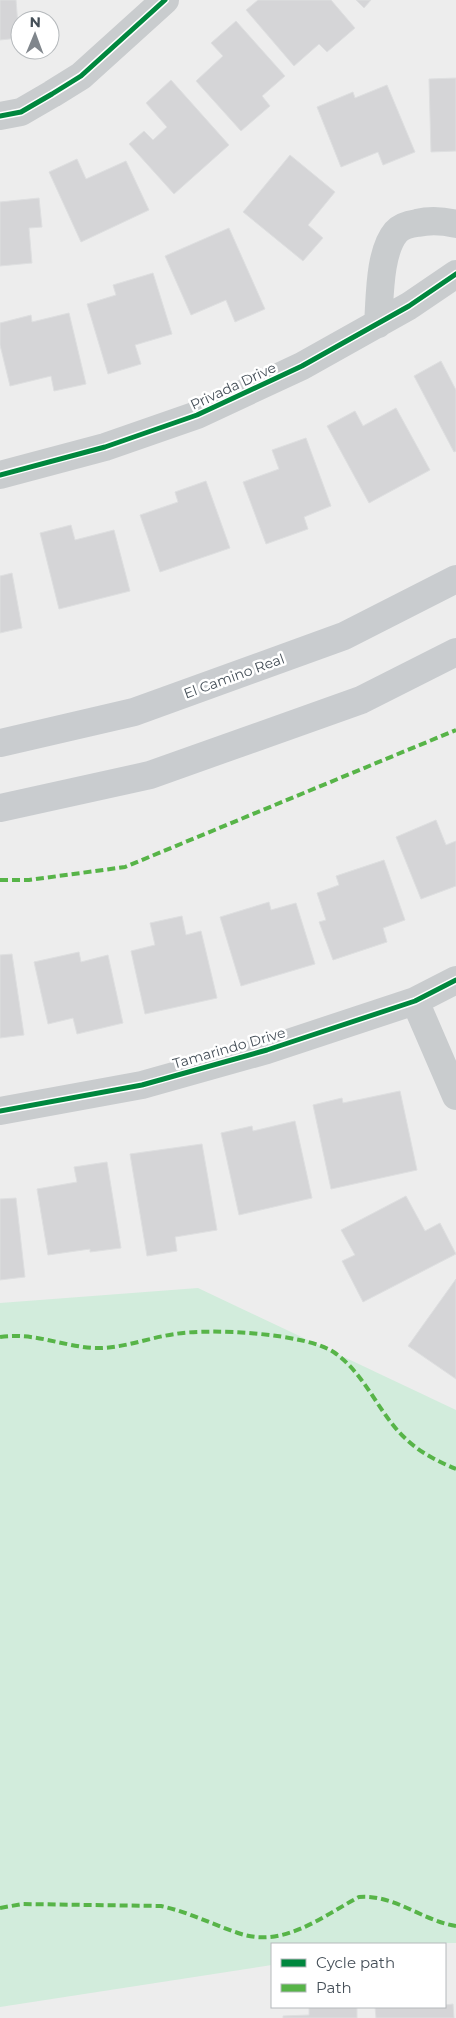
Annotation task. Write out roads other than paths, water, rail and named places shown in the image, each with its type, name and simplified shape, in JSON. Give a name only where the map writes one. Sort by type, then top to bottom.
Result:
[{"type":"main road","name":"El Camino Real","points":[[0,742],[143,709],[344,636],[456,579]]},
{"type":"main road","points":[[0,808],[150,775],[361,700],[456,652]]},
{"type":"street","points":[[0,116],[20,112],[81,76],[165,0]]},
{"type":"street","points":[[378,324],[383,268],[388,245],[397,231],[407,225],[426,221],[456,224]]},
{"type":"street","name":"Privada Drive","points":[[0,475],[106,448],[197,415],[302,366],[409,306],[456,274]]},
{"type":"street","name":"Tamarindo Drive","points":[[0,1111],[142,1085],[267,1050],[414,1000],[456,980]]},
{"type":"street","points":[[414,1000],[456,1096]]}]
